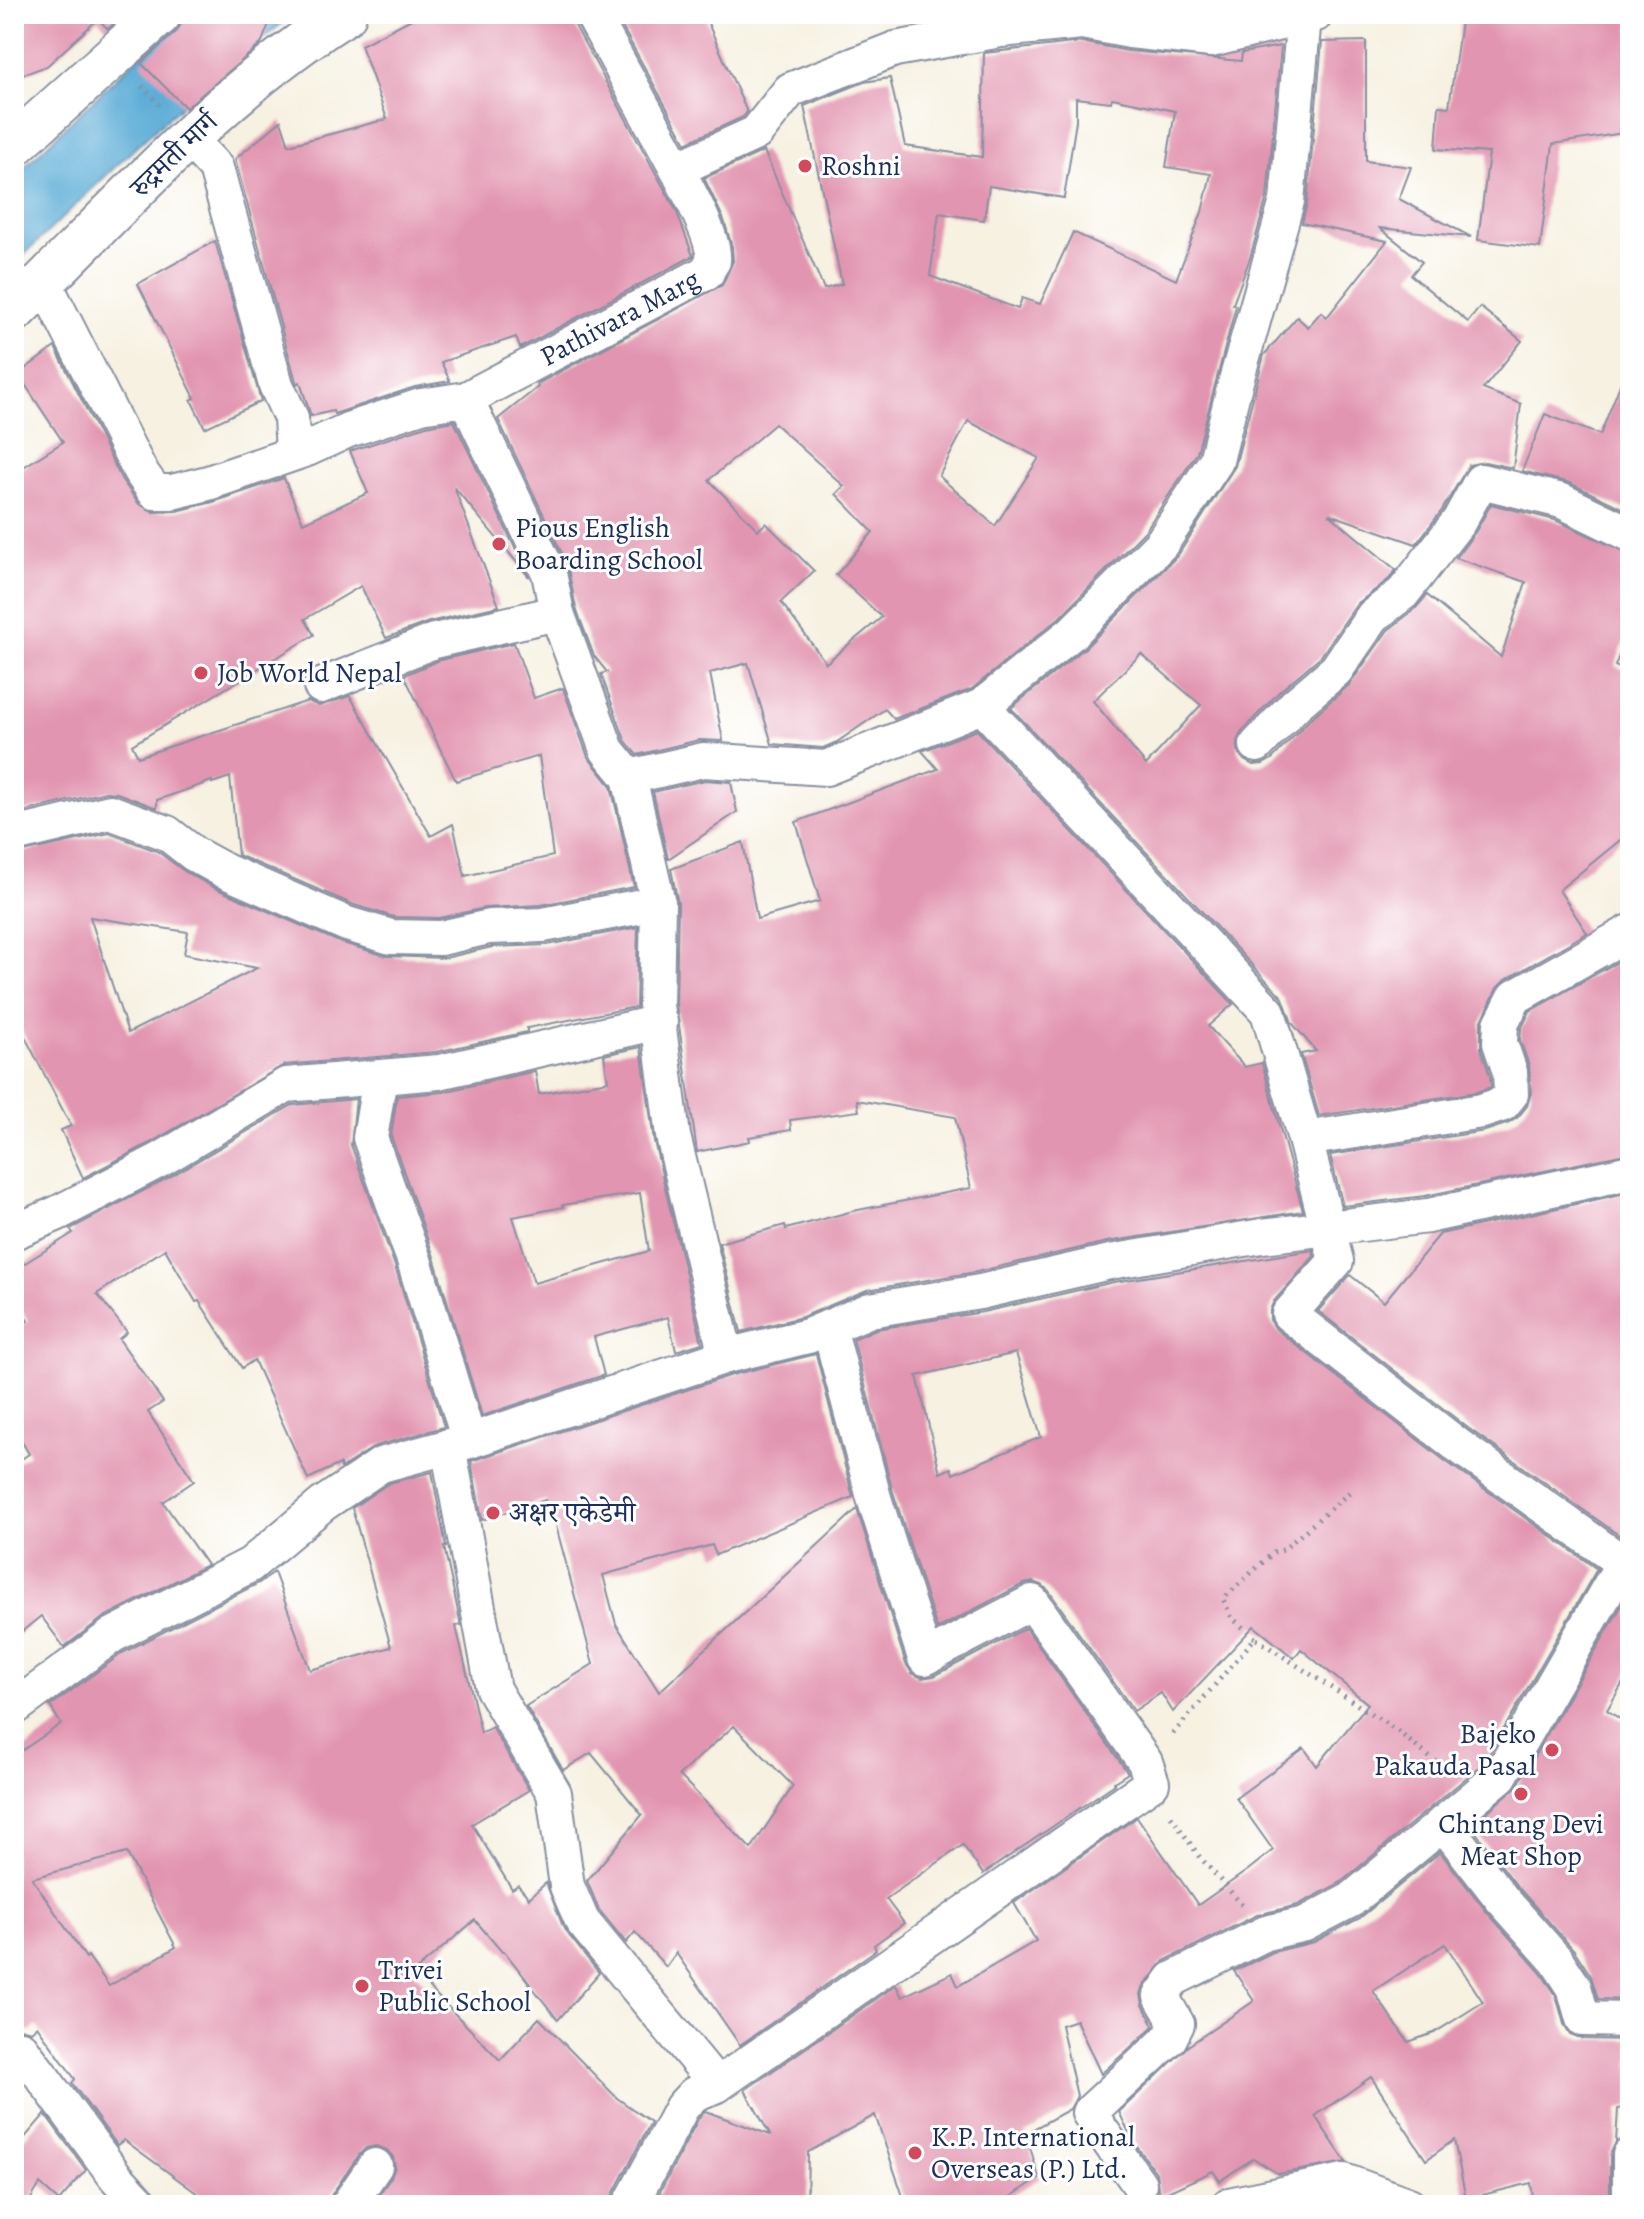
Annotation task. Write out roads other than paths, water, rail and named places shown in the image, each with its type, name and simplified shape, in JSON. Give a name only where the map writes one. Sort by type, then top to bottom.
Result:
[{"type":"street","points":[[14,145],[160,14]]},
{"type":"street","name":"रुद्रमती मार्ग","points":[[14,311],[44,282],[179,127],[251,82],[345,14]]},
{"type":"street","points":[[592,14],[677,169],[756,133],[790,90],[895,49],[1081,18],[1130,31],[1211,40],[1310,16],[1287,201],[1216,461],[1161,544],[1072,633],[982,706],[826,768],[703,760],[629,777]]},
{"type":"street","points":[[179,127],[216,168],[276,385],[291,418],[293,452]]},
{"type":"street","name":"Pathivara Marg","points":[[466,399],[707,272],[713,261],[710,246],[702,219],[677,169]]},
{"type":"street","points":[[44,282],[140,471],[155,492],[172,492],[208,483],[421,406],[466,399],[549,573],[557,613],[607,750],[629,777],[658,903],[656,1005],[673,1136],[726,1356]]},
{"type":"street","points":[[1257,745],[1295,705],[1336,670],[1373,616],[1403,593],[1459,521],[1481,481],[1562,501],[1630,534]]},
{"type":"street","points":[[321,686],[434,641],[557,613]]},
{"type":"street","points":[[982,706],[1268,1012],[1336,1261],[1289,1314],[1456,1444],[1623,1563],[1500,1776],[1351,1900],[1305,1924],[1266,1933],[1173,1979],[1161,1996],[1177,2024],[1170,2038],[1089,2113],[1147,2198]]},
{"type":"street","points":[[14,835],[110,812],[167,833],[194,854],[225,871],[347,924],[391,937],[441,938],[489,927],[543,925],[658,903]]},
{"type":"street","points":[[1305,1139],[1482,1111],[1503,1104],[1511,1094],[1510,1072],[1500,1043],[1501,1024],[1515,997],[1630,932]]},
{"type":"street","points":[[14,1232],[58,1213],[160,1160],[286,1085],[439,1072],[660,1022]]},
{"type":"street","points":[[380,1077],[370,1138],[414,1260],[459,1443],[493,1689],[554,1793],[567,1886],[582,1921],[717,2085]]},
{"type":"street","points":[[14,1708],[113,1635],[250,1565],[323,1504],[381,1465],[459,1443],[726,1356],[808,1336],[870,1310],[980,1292],[1110,1262],[1326,1228],[1428,1216],[1630,1172]]},
{"type":"street","points":[[630,2205],[682,2107],[694,2094],[717,2085],[1148,1772],[1032,1602],[925,1658],[874,1498],[829,1327]]},
{"type":"street","points":[[1443,1823],[1502,1899],[1557,1961],[1574,1987],[1583,2019],[1630,2020]]},
{"type":"street","points":[[21,2048],[116,2177],[142,2205]]},
{"type":"street","points":[[1630,2155],[1630,2205]]},
{"type":"street","points":[[348,2205],[375,2166]]},
{"type":"street","points":[[1229,2205],[1344,2181],[1409,2205]]},
{"type":"water","points":[[182,14],[295,14],[185,103],[14,265],[14,177]]},
{"type":"place","name":"Roshni","points":[[805,166]]},
{"type":"place","name":"Pious English Boarding School","points":[[499,544]]},
{"type":"place","name":"Job World Nepal","points":[[201,673]]},
{"type":"place","name":"अक्षर एकेडेमी","points":[[493,1513]]},
{"type":"place","name":"Bajeko Pakauda Pasal","points":[[1552,1750]]},
{"type":"place","name":"Chintang Devi Meat Shop","points":[[1521,1794]]},
{"type":"place","name":"Trivei Public School","points":[[362,1986]]},
{"type":"place","name":"K.P. International Overseas (P.) Ltd.","points":[[915,2153]]}]
